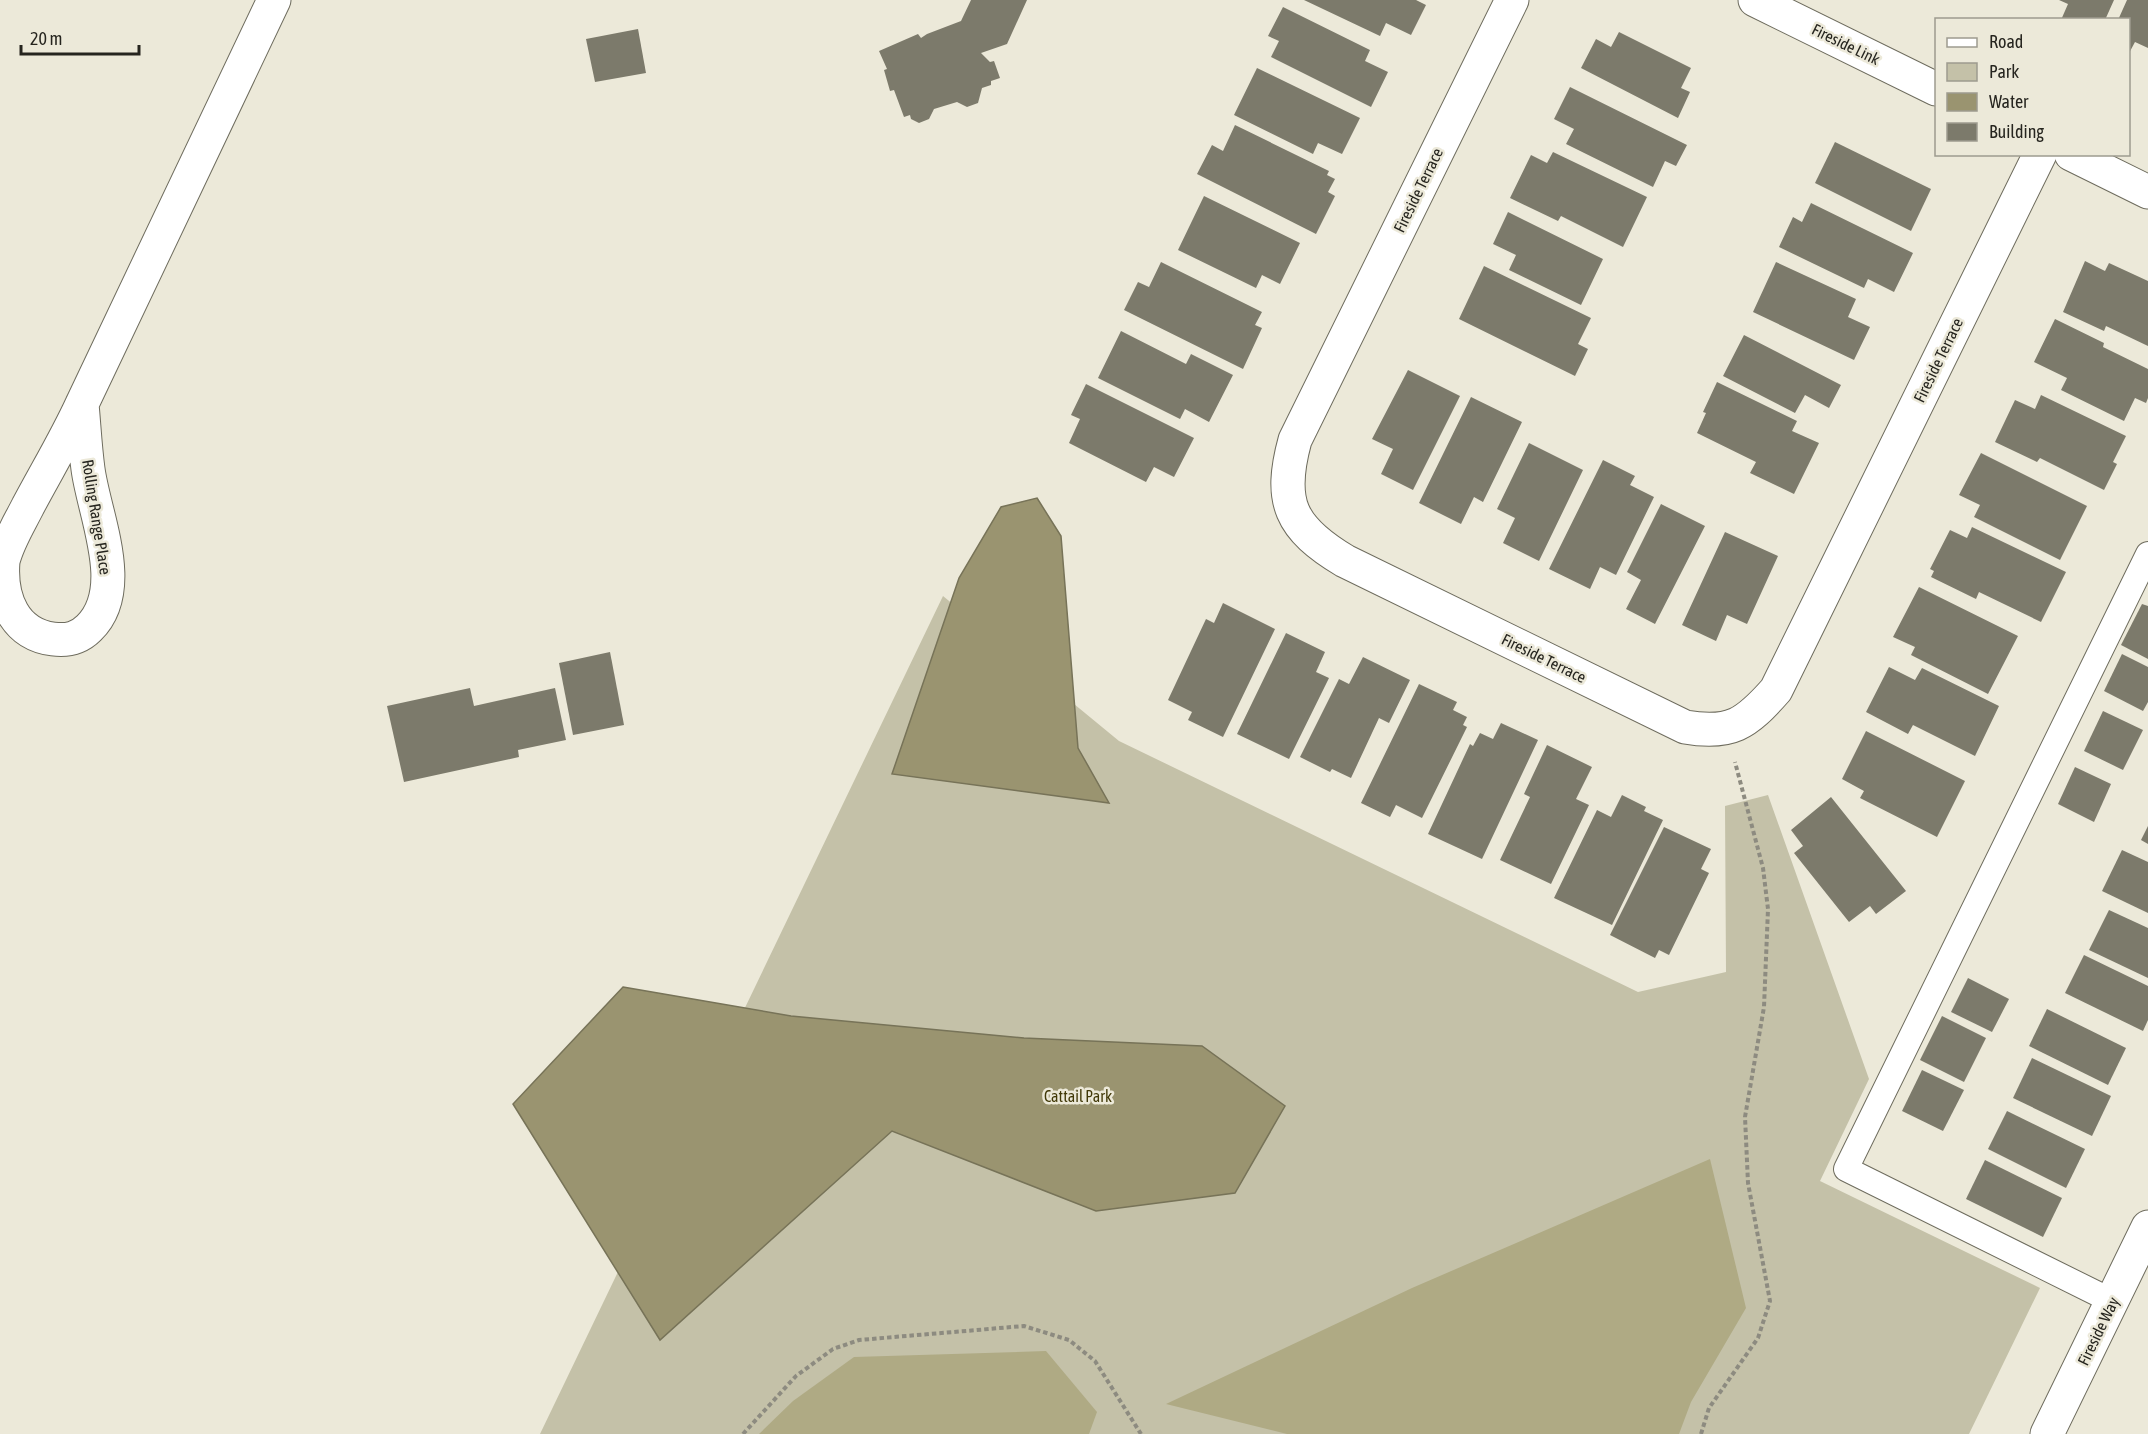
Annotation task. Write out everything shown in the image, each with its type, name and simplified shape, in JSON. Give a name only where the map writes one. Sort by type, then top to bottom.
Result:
[{"type":"street","name":"Rolling Range Place","points":[[82,404],[88,470],[105,550],[108,578],[100,615],[90,628],[76,638],[61,640],[33,633],[10,614],[4,598],[3,562],[14,532],[82,404],[274,0]]},
{"type":"street","name":"Fireside Terrace","points":[[1512,0],[1295,440],[1286,481],[1291,508],[1302,529],[1323,548],[1344,561],[1685,726],[1705,730],[1727,729],[1753,714],[1776,690],[2039,156]]},
{"type":"street","name":"Fireside Link","points":[[1755,0],[1935,89]]},
{"type":"street","points":[[2075,156],[2148,192]]},
{"type":"street","name":"Fireside Way","points":[[2047,1434],[2148,1227]]},
{"type":"lane","points":[[2112,1301],[1846,1169],[2148,554]]},
{"type":"path","points":[[1701,1434],[1709,1408],[1758,1338],[1770,1301],[1748,1183],[1745,1117],[1764,1007],[1768,909],[1763,868],[1727,729]]},
{"type":"path","points":[[743,1434],[796,1376],[833,1349],[859,1340],[1024,1326],[1069,1340],[1095,1361],[1141,1434]]},
{"type":"green space","name":"Cattail Park","points":[[943,596],[1119,741],[1638,992],[1726,972],[1725,806],[1768,795],[1869,1079],[1820,1181],[2040,1288],[1969,1434],[540,1434]]},
{"type":"shaded area","points":[[1710,1159],[1746,1308],[1691,1402],[1679,1434],[1287,1434],[1166,1404],[1412,1288]]},
{"type":"shaded area","points":[[1046,1351],[1097,1412],[1089,1434],[759,1434],[793,1401],[854,1357]]},
{"type":"water","points":[[1037,498],[1061,536],[1078,748],[1109,803],[892,774],[959,578],[1001,507]]},
{"type":"water","points":[[623,987],[791,1016],[1024,1038],[1202,1046],[1285,1106],[1235,1193],[1096,1211],[892,1131],[660,1340],[513,1104]]},
{"type":"building","points":[[971,0],[1027,0],[1007,44],[981,53],[990,62],[994,61],[1000,78],[982,88],[978,103],[967,107],[957,102],[934,109],[929,119],[919,123],[911,119],[910,115],[904,117],[894,90],[890,91],[884,70],[887,69],[879,51],[918,34],[921,38],[961,21]]},
{"type":"building","points":[[1304,0],[1416,0],[1426,5],[1411,35],[1386,23],[1380,36]]},
{"type":"building","points":[[2059,0],[2114,0],[2106,18],[2062,18],[2068,4]]},
{"type":"building","points":[[2127,0],[2148,0],[2148,48],[2135,42],[2130,51],[2130,18],[2119,18]]},
{"type":"building","points":[[1283,7],[1370,50],[1365,61],[1388,72],[1371,107],[1271,57],[1279,41],[1268,36]]},
{"type":"building","points":[[638,29],[646,73],[595,82],[586,39]]},
{"type":"building","points":[[1619,32],[1691,68],[1681,88],[1690,92],[1678,118],[1581,68],[1596,39],[1611,47]]},
{"type":"building","points":[[1257,68],[1360,118],[1342,154],[1318,143],[1313,154],[1234,115]]},
{"type":"building","points":[[1570,87],[1687,145],[1676,166],[1665,161],[1653,187],[1566,144],[1574,129],[1554,119]]},
{"type":"building","points":[[1235,125],[1329,171],[1327,175],[1335,179],[1328,192],[1335,196],[1316,234],[1197,174],[1212,145],[1223,151]]},
{"type":"building","points":[[1835,142],[1931,189],[1911,231],[1815,183]]},
{"type":"building","points":[[1553,152],[1647,197],[1623,247],[1561,216],[1558,221],[1510,198],[1531,155],[1547,163]]},
{"type":"building","points":[[1204,196],[1300,243],[1280,284],[1262,275],[1256,288],[1178,250]]},
{"type":"building","points":[[1811,203],[1913,253],[1894,292],[1868,279],[1864,288],[1779,247],[1793,217],[1802,222]]},
{"type":"building","points":[[1508,212],[1603,259],[1581,305],[1509,270],[1516,255],[1493,244]]},
{"type":"building","points":[[2085,261],[2105,271],[2109,263],[2148,281],[2148,346],[2106,326],[2104,331],[2063,312]]},
{"type":"building","points":[[1161,262],[1262,312],[1255,325],[1262,328],[1243,369],[1124,310],[1138,282],[1149,287]]},
{"type":"building","points":[[1776,262],[1856,299],[1848,317],[1870,327],[1854,360],[1753,312]]},
{"type":"building","points":[[1484,266],[1591,318],[1578,344],[1588,349],[1575,376],[1459,319]]},
{"type":"building","points":[[2055,319],[2104,343],[2103,347],[2148,369],[2146,403],[2135,398],[2124,421],[2061,390],[2067,378],[2034,362]]},
{"type":"building","points":[[1121,331],[1186,364],[1191,354],[1233,375],[1209,422],[1185,409],[1180,419],[1098,378]]},
{"type":"building","points":[[1744,335],[1841,385],[1829,408],[1805,395],[1795,413],[1723,376]]},
{"type":"building","points":[[1408,370],[1460,396],[1413,490],[1381,474],[1393,449],[1372,439]]},
{"type":"building","points":[[1717,382],[1797,421],[1792,431],[1819,443],[1794,494],[1750,473],[1756,462],[1697,433],[1706,413],[1703,412]]},
{"type":"building","points":[[1086,384],[1194,438],[1174,477],[1154,467],[1146,482],[1069,443],[1080,419],[1071,415]]},
{"type":"building","points":[[2041,395],[2126,436],[2113,462],[2117,464],[2104,490],[2040,458],[2037,462],[1995,442],[2015,400],[2035,409]]},
{"type":"building","points":[[1471,397],[1522,422],[1483,502],[1474,497],[1461,524],[1419,503]]},
{"type":"building","points":[[1529,443],[1583,470],[1539,561],[1503,543],[1515,518],[1497,509]]},
{"type":"building","points":[[1981,453],[2087,506],[2060,560],[1974,517],[1980,505],[1959,495]]},
{"type":"building","points":[[1603,460],[1635,476],[1630,485],[1654,497],[1616,575],[1600,567],[1590,589],[1549,569]]},
{"type":"building","points":[[1661,504],[1705,526],[1655,624],[1626,609],[1641,580],[1627,572]]},
{"type":"building","points":[[1972,527],[2066,572],[2041,622],[1979,592],[1976,599],[1931,577],[1934,571],[1930,569],[1950,530],[1967,538]]},
{"type":"building","points":[[1725,532],[1778,556],[1747,624],[1727,615],[1716,641],[1682,625]]},
{"type":"building","points":[[1919,587],[2018,636],[1988,694],[1911,655],[1915,647],[1893,637]]},
{"type":"building","points":[[1223,603],[1275,629],[1223,737],[1188,720],[1192,712],[1168,700],[1206,619],[1214,623]]},
{"type":"building","points":[[2142,604],[2148,606],[2148,659],[2121,645]]},
{"type":"building","points":[[1286,633],[1325,652],[1316,672],[1329,678],[1289,759],[1237,734]]},
{"type":"building","points":[[610,652],[624,725],[573,735],[559,663]]},
{"type":"building","points":[[2122,654],[2148,667],[2148,702],[2143,711],[2104,691]]},
{"type":"building","points":[[1363,657],[1410,680],[1389,723],[1379,718],[1351,778],[1332,769],[1330,772],[1300,757],[1339,679],[1349,684]]},
{"type":"building","points":[[1889,667],[1915,680],[1922,668],[1999,706],[1975,756],[1913,725],[1908,734],[1866,712]]},
{"type":"building","points":[[1419,684],[1457,702],[1453,710],[1467,717],[1463,725],[1467,727],[1422,818],[1396,805],[1390,817],[1361,803]]},
{"type":"building","points":[[470,688],[474,706],[555,688],[566,740],[518,750],[519,757],[404,782],[387,706]]},
{"type":"building","points":[[2103,711],[2143,730],[2123,770],[2084,751]]},
{"type":"building","points":[[1501,723],[1538,740],[1482,859],[1428,834],[1470,744],[1473,746],[1480,733],[1493,739]]},
{"type":"building","points":[[1866,731],[1965,781],[1937,837],[1860,798],[1864,791],[1842,779]]},
{"type":"building","points":[[1547,745],[1592,767],[1576,799],[1589,805],[1551,884],[1500,860],[1530,797],[1524,794]]},
{"type":"building","points":[[2075,767],[2111,784],[2094,822],[2058,804]]},
{"type":"building","points":[[1622,795],[1646,807],[1644,811],[1663,820],[1612,925],[1554,898],[1597,810],[1611,817]]},
{"type":"building","points":[[1831,797],[1906,891],[1876,914],[1870,906],[1849,922],[1794,853],[1803,846],[1791,830]]},
{"type":"building","points":[[2148,826],[2148,844],[2141,840]]},
{"type":"building","points":[[1664,827],[1711,849],[1701,869],[1709,873],[1669,955],[1659,950],[1655,958],[1610,935]]},
{"type":"building","points":[[2122,850],[2148,862],[2148,913],[2102,891]]},
{"type":"building","points":[[2109,910],[2148,928],[2148,978],[2089,950]]},
{"type":"building","points":[[2084,955],[2148,986],[2148,1020],[2143,1031],[2065,993]]},
{"type":"building","points":[[1968,978],[2009,999],[1992,1032],[1951,1012]]},
{"type":"building","points":[[2047,1009],[2126,1048],[2108,1085],[2029,1046]]},
{"type":"building","points":[[1942,1016],[1986,1038],[1964,1082],[1920,1060]]},
{"type":"building","points":[[2032,1058],[2111,1096],[2092,1136],[2013,1098]]},
{"type":"building","points":[[1922,1070],[1964,1090],[1943,1131],[1902,1111]]},
{"type":"building","points":[[2007,1111],[2085,1149],[2066,1188],[1988,1149]]},
{"type":"building","points":[[1985,1160],[2062,1198],[2043,1237],[1966,1199]]}]
